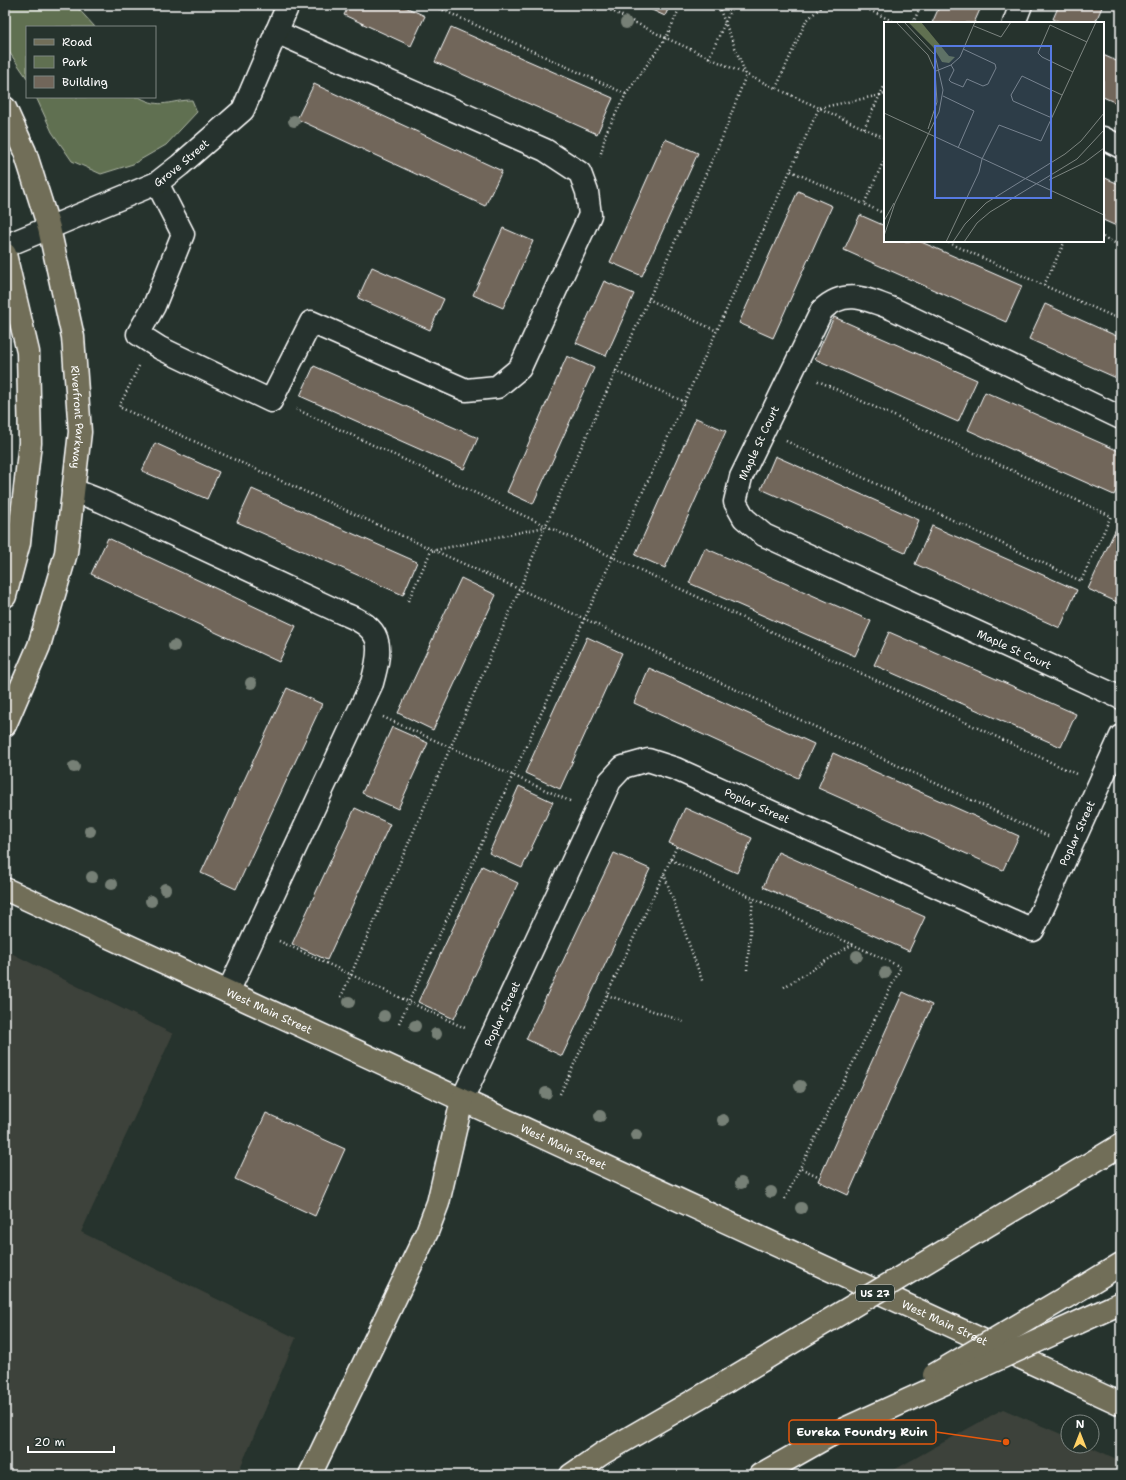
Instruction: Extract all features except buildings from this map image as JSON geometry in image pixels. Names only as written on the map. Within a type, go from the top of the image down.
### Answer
[{"type":"main road","name":"Riverfront Parkway","points":[[5,108],[25,152],[49,228],[73,337],[80,432],[66,553],[39,646],[5,725]]},
{"type":"main road","points":[[5,254],[28,352],[30,443],[19,543],[5,596]]},
{"type":"main road","name":"West Main Street","points":[[5,890],[1121,1404]]},
{"type":"main road","points":[[310,1475],[427,1232],[438,1203],[462,1100]]},
{"type":"main road","name":"US 27","points":[[571,1475],[603,1453],[726,1382],[1121,1145]]},
{"type":"main road","points":[[760,1475],[1121,1264]]},
{"type":"main road","points":[[829,1436],[1121,1303]]},
{"type":"street","name":"Grove Street","points":[[5,246],[157,183],[243,110],[288,5]]},
{"type":"street","points":[[1014,22],[1021,5]]},
{"type":"street","points":[[157,183],[183,234],[154,306],[138,334],[150,342],[271,400],[311,322],[466,390],[497,387],[520,368],[590,215],[587,192],[580,173],[545,150],[276,32]]},
{"type":"street","points":[[1104,138],[1121,147]]},
{"type":"street","name":"Maple St Court","points":[[1121,418],[893,309],[864,298],[843,297],[831,301],[822,310],[741,477],[736,502],[744,518],[764,535],[1121,698]]},
{"type":"street","points":[[73,490],[101,501],[342,613],[362,620],[376,636],[379,657],[372,683],[228,992]]},
{"type":"street","name":"Poplar Street","points":[[462,1100],[610,781],[623,767],[648,760],[676,769],[1033,930],[1121,736]]},
{"type":"path","points":[[432,5],[626,94]]},
{"type":"path","points":[[600,5],[666,38],[884,138]]},
{"type":"path","points":[[599,159],[606,134],[626,94],[666,38],[681,5]]},
{"type":"path","points":[[340,997],[519,591],[545,527],[615,370],[723,136],[746,75],[718,5]]},
{"type":"path","points":[[709,58],[733,5]]},
{"type":"path","points":[[776,88],[806,21],[823,5]]},
{"type":"path","points":[[859,5],[894,22]]},
{"type":"path","points":[[913,22],[921,5]]},
{"type":"path","points":[[864,128],[884,87]]},
{"type":"path","points":[[820,108],[884,94]]},
{"type":"path","points":[[399,1023],[820,108]]},
{"type":"path","points":[[864,204],[884,160]]},
{"type":"path","points":[[790,172],[884,214]]},
{"type":"path","points":[[1104,238],[1121,246]]},
{"type":"path","points":[[947,242],[1121,320]]},
{"type":"path","points":[[1044,286],[1065,242]]},
{"type":"path","points":[[648,299],[717,331]]},
{"type":"path","points":[[150,342],[119,407],[519,591],[585,619],[1071,847]]},
{"type":"path","points":[[615,370],[685,402]]},
{"type":"path","points":[[763,431],[1081,581],[1111,516],[812,379]]},
{"type":"path","points":[[271,400],[1099,785]]},
{"type":"path","points":[[431,550],[545,527]]},
{"type":"path","points":[[408,601],[431,550]]},
{"type":"path","points":[[361,707],[595,813]]},
{"type":"path","points":[[560,1094],[677,846]]},
{"type":"path","points":[[671,860],[901,967],[785,1199]]},
{"type":"path","points":[[664,874],[703,983]]},
{"type":"path","points":[[747,970],[753,898]]},
{"type":"path","points":[[257,930],[350,975],[490,1039]]},
{"type":"path","points":[[784,987],[853,944]]},
{"type":"path","points":[[607,995],[685,1022]]},
{"type":"path","points":[[800,1168],[820,1177]]},
{"type":"shaded area","points":[[5,950],[173,1034],[81,1232],[296,1338],[237,1475],[5,1475]]},
{"type":"shaded area","points":[[1003,1409],[1060,1434],[1060,1454],[1100,1454],[1100,1451],[1121,1461],[1121,1475],[885,1475]]},
{"type":"green space","points":[[5,5],[75,5],[94,26],[26,26],[26,77],[5,46]]},
{"type":"green space","points":[[36,98],[141,98],[160,104],[192,100],[197,112],[166,145],[133,164],[101,174],[72,161],[52,132]]},
{"type":"place","name":"Eureka Foundry Ruin","points":[[1006,1442]]}]
